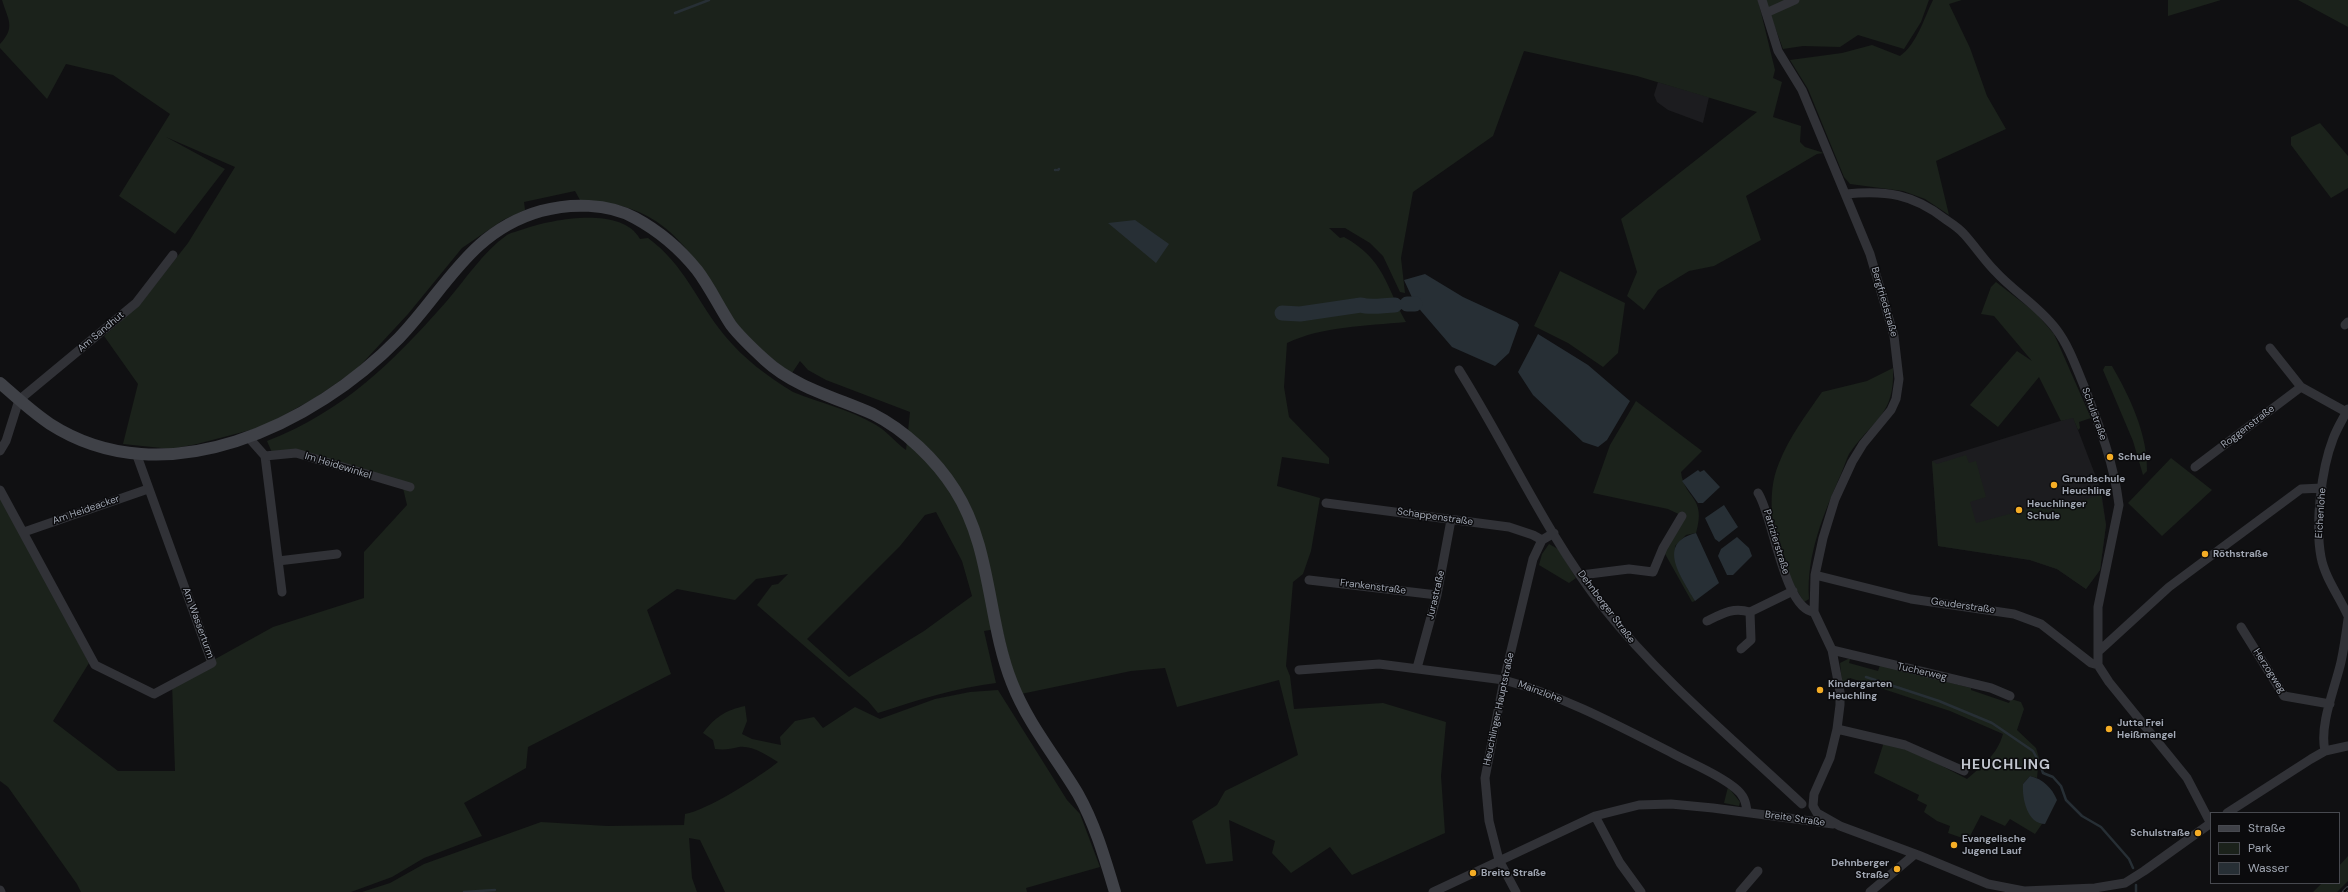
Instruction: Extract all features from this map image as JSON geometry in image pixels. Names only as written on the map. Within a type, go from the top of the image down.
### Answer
[{"type":"street","name":"Bergfriedstraße","points":[[1762,0],[1778,51],[1802,90],[1870,254],[1889,314],[1894,336],[1899,379],[1896,399],[1891,410],[1863,444],[1835,499],[1823,538],[1815,575],[1814,612],[1832,650],[1840,692],[1837,728],[1830,758],[1812,801]]},
{"type":"street","points":[[1766,13],[1795,0]]},
{"type":"street","name":"Schulstraße","points":[[1846,194],[1872,191],[1896,195],[1926,204],[1963,232],[1994,271],[2014,291],[2041,311],[2057,330],[2074,360],[2110,457],[2119,505],[2098,607],[2098,665]]},
{"type":"street","points":[[0,383],[51,425],[78,438],[108,448],[136,453],[173,454],[208,450],[249,438],[319,403],[362,371],[400,337],[486,236],[512,222],[540,212],[572,205],[602,208],[637,219],[662,234],[696,270],[733,328],[768,363],[802,384],[877,416],[905,435],[944,475],[970,517],[983,559],[1004,661],[1013,686],[1027,715],[1079,796],[1090,820],[1115,892]]},
{"type":"street","name":"Am Sandhut","points":[[19,400],[136,302],[173,255]]},
{"type":"street","points":[[2270,348],[2301,387],[2347,411]]},
{"type":"street","name":"Dehnberger Straße","points":[[1459,370],[1487,414],[1554,533],[1602,605],[1639,651],[1802,804]]},
{"type":"street","name":"Roggenstraße","points":[[2195,467],[2301,387]]},
{"type":"street","points":[[0,451],[6,440],[19,400]]},
{"type":"street","name":"Eichenlohe","points":[[2347,411],[2332,440],[2322,488],[2319,536],[2321,558],[2328,578],[2348,616]]},
{"type":"street","points":[[249,438],[265,456],[282,592]]},
{"type":"street","name":"Am Wasserturm","points":[[0,490],[95,665],[154,694],[212,663],[136,453]]},
{"type":"street","name":"Im Heidewinkel","points":[[265,456],[296,453],[410,487]]},
{"type":"street","points":[[2099,651],[2168,587],[2301,489],[2322,488]]},
{"type":"street","name":"Am Heideacker","points":[[24,532],[148,489]]},
{"type":"street","name":"Patrizierstraße","points":[[1758,493],[1764,503],[1779,558],[1793,590],[1802,605],[1809,611],[1814,612]]},
{"type":"street","name":"Schappenstraße","points":[[1326,503],[1439,516],[1451,520],[1509,527],[1533,535],[1542,540]]},
{"type":"street","points":[[1582,575],[1629,569],[1653,572],[1663,548],[1682,516]]},
{"type":"street","name":"Jurastraße","points":[[1417,668],[1437,595],[1451,520]]},
{"type":"street","points":[[1542,540],[1554,533]]},
{"type":"street","name":"Heuchlinger Hauptstraße","points":[[1516,892],[1500,860],[1489,821],[1485,778],[1504,680],[1533,559],[1542,540]]},
{"type":"street","points":[[278,561],[337,554]]},
{"type":"street","name":"Geuderstraße","points":[[1815,575],[1911,599],[2014,614],[2041,624],[2091,663],[2098,665]]},
{"type":"street","name":"Frankenstraße","points":[[1309,580],[1437,595]]},
{"type":"street","points":[[1707,621],[1729,610],[1738,609],[1750,612],[1793,590]]},
{"type":"street","points":[[1741,649],[1751,640],[1750,612]]},
{"type":"street","points":[[2325,751],[2323,743],[2330,704],[2347,634],[2348,619]]},
{"type":"street","name":"Herzogweg","points":[[2241,627],[2284,696],[2330,704]]},
{"type":"street","name":"Tucherweg","points":[[1832,650],[1991,688],[2010,696]]},
{"type":"street","name":"Mainzlohe","points":[[1298,670],[1379,664],[1504,680],[1545,693],[1596,715],[1708,772],[1736,789],[1746,801],[1747,812]]},
{"type":"street","points":[[2098,665],[2187,778],[2210,821]]},
{"type":"street","points":[[1837,728],[1905,746],[1964,771]]},
{"type":"street","points":[[2229,812],[2325,751],[2348,746]]},
{"type":"street","points":[[1797,819],[1802,804],[1812,801],[1812,806],[1816,813],[1840,826],[1915,854],[1986,888],[2024,892],[2095,888],[2125,883],[2144,872],[2210,824]]},
{"type":"street","name":"Breite Straße","points":[[1433,892],[1595,816],[1639,805],[1671,804],[1747,812],[1840,826]]},
{"type":"street","points":[[1595,816],[1620,863],[1641,892]]},
{"type":"street","points":[[1870,892],[1915,854]]},
{"type":"street","points":[[1740,892],[1758,872]]},
{"type":"shaded area","points":[[1658,82],[1709,97],[1703,123],[1668,110],[1657,102],[1654,95]]},
{"type":"shaded area","name":"Heuchlinger Schule","points":[[2073,417],[2101,490],[2106,525],[2100,570],[2086,589],[2057,569],[2030,560],[1938,546],[1932,461]]},
{"type":"green space","points":[[2,0],[1758,0],[1775,70],[1773,78],[1782,82],[1773,117],[1801,126],[1800,142],[1805,147],[1824,153],[1817,154],[1746,196],[1761,240],[1714,266],[1689,271],[1658,290],[1644,310],[1627,296],[1637,272],[1621,219],[1757,112],[1637,76],[1524,51],[1493,136],[1413,192],[1401,258],[1405,293],[1400,292],[1383,256],[1370,243],[1345,228],[1329,228],[1340,238],[1344,237],[1358,246],[1376,264],[1406,322],[1330,330],[1301,337],[1287,343],[1284,387],[1289,417],[1329,458],[1329,464],[1282,457],[1277,486],[1320,498],[1311,551],[1303,574],[1293,582],[1286,666],[1290,676],[1294,709],[1383,703],[1446,722],[1441,776],[1445,833],[1352,875],[1330,847],[1291,873],[1272,853],[1275,841],[1229,820],[1233,861],[1206,864],[1192,821],[1217,805],[1225,791],[1298,755],[1279,680],[1177,707],[1165,668],[1131,671],[1021,694],[1010,661],[1002,628],[984,631],[996,683],[951,691],[878,713],[868,701],[757,605],[772,585],[778,584],[788,574],[756,579],[735,600],[677,589],[647,610],[671,674],[528,747],[526,768],[464,803],[482,836],[424,858],[392,877],[351,892],[81,892],[77,884],[8,787],[0,781],[0,493],[89,663],[53,721],[118,771],[175,771],[172,683],[273,627],[364,598],[364,552],[407,505],[403,488],[297,451],[273,455],[267,441],[295,429],[320,415],[344,400],[366,383],[426,324],[482,258],[498,242],[509,234],[537,225],[569,219],[603,219],[618,222],[631,229],[640,239],[648,238],[661,249],[672,260],[690,284],[715,323],[732,344],[756,367],[783,386],[793,392],[846,411],[876,425],[906,450],[910,412],[826,380],[808,370],[800,361],[792,373],[775,361],[751,340],[731,315],[690,253],[664,227],[649,217],[619,205],[580,200],[575,191],[524,202],[525,210],[503,220],[462,248],[408,314],[357,369],[315,398],[262,427],[197,444],[171,449],[123,444],[138,384],[104,336],[140,304],[188,243],[235,167],[166,137],[225,169],[175,234],[119,196],[170,114],[113,75],[66,64],[47,99],[0,48],[0,44],[8,33],[9,28],[8,18]],"holes":[[[936,512],[962,561],[972,596],[924,631],[849,677],[807,639],[900,546],[925,515]]]},
{"type":"green space","points":[[1765,0],[1929,0],[1921,22],[1904,49],[1858,35],[1840,47],[1803,46],[1783,49]]},
{"type":"green space","points":[[1933,0],[1962,0],[1949,4],[1970,48],[1987,96],[2006,129],[1936,161],[1949,215],[1925,199],[1903,191],[1850,184],[1844,177],[1808,89],[1790,60],[1842,53],[1872,45],[1900,56],[1916,38]]},
{"type":"green space","points":[[2168,0],[2221,0],[2168,16]]},
{"type":"green space","points":[[2298,0],[2348,0],[2348,27]]},
{"type":"green space","points":[[2320,123],[2348,156],[2348,188],[2331,198],[2291,145],[2291,137]]},
{"type":"green space","points":[[1560,271],[1625,303],[1618,353],[1603,367],[1568,343],[1534,326]]},
{"type":"green space","points":[[1996,282],[2036,313],[2054,334],[2091,418],[2079,422],[2080,428],[2078,430],[2073,418],[2061,421],[2039,377],[1998,427],[1970,405],[2017,351],[2032,361],[1994,316],[1981,314],[1991,287]]},
{"type":"green space","points":[[2105,366],[2112,366],[2137,417],[2147,457],[2147,471],[2143,475],[2133,441],[2103,370]]},
{"type":"green space","points":[[1893,368],[1893,384],[1886,407],[1881,416],[1849,454],[1828,504],[1813,550],[1810,566],[1809,599],[1804,602],[1786,570],[1777,545],[1774,531],[1772,517],[1772,489],[1779,463],[1793,435],[1822,392],[1867,381]]},
{"type":"green space","points":[[1636,401],[1702,451],[1681,472],[1686,488],[1694,499],[1699,512],[1699,521],[1696,533],[1686,535],[1675,546],[1678,568],[1695,601],[1692,602],[1664,552],[1685,517],[1668,509],[1593,493],[1610,445]]},
{"type":"green space","points":[[1966,455],[1969,463],[1976,461],[1986,497],[1970,502],[1976,523],[2035,507],[2050,510],[2101,495],[2106,525],[2100,570],[2086,589],[2057,569],[2030,560],[1938,546],[1932,461],[1937,464]]},
{"type":"green space","points":[[2171,458],[2212,490],[2162,536],[2128,503]]},
{"type":"green space","points":[[1549,544],[1558,549],[1576,578],[1569,583],[1539,565],[1542,554]]},
{"type":"green space","points":[[1850,659],[1849,663],[1878,671],[1880,665],[1971,688],[1971,690],[2009,703],[2011,699],[2021,702],[2024,709],[2017,730],[2036,748],[2039,758],[2037,778],[2030,776],[2023,784],[2035,820],[2042,824],[2035,834],[2010,819],[2005,826],[1981,815],[1968,840],[1948,833],[1950,826],[1937,821],[1924,812],[1927,805],[1917,800],[1919,795],[1874,773],[1884,742],[1917,753],[1967,779],[1993,754],[2003,734],[1950,711],[1850,678],[1849,684],[1842,683],[1840,663]]},
{"type":"green space","points":[[998,690],[1067,800],[1080,814],[1100,867],[1026,888],[1027,892],[725,892],[700,840],[689,838],[692,878],[697,892],[362,892],[390,883],[424,864],[541,822],[607,826],[684,825],[685,814],[706,807],[719,800],[747,784],[778,762],[749,748],[739,747],[715,749],[713,740],[703,733],[721,715],[738,708],[745,706],[747,721],[742,734],[752,739],[781,745],[780,737],[795,721],[814,717],[823,728],[855,707],[880,719],[935,699],[970,692]]},
{"type":"green space","points":[[1728,787],[1740,802],[1739,806],[1724,803]]},
{"type":"green space","points":[[2348,856],[2348,881],[2337,892],[2313,892],[2321,884],[2340,884],[2340,865]]},
{"type":"water","points":[[1135,220],[1169,244],[1156,263],[1108,223]]},
{"type":"water","points":[[1425,274],[1463,297],[1517,322],[1519,325],[1509,353],[1495,366],[1452,347],[1415,304],[1404,280]]},
{"type":"water","points":[[1538,334],[1588,365],[1630,401],[1607,440],[1598,447],[1583,442],[1533,395],[1518,372]]},
{"type":"water","points":[[1698,470],[1700,472],[1704,470],[1720,487],[1703,503],[1698,503],[1682,481]]},
{"type":"water","points":[[1724,505],[1738,527],[1719,542],[1715,539],[1705,518]]},
{"type":"water","points":[[1696,533],[1719,583],[1695,601],[1679,572],[1675,562],[1674,553],[1677,545],[1684,538]]},
{"type":"water","points":[[1737,537],[1749,548],[1752,556],[1733,575],[1727,575],[1718,556],[1721,549]]},
{"type":"water","points":[[2030,776],[2039,779],[2046,785],[2057,800],[2045,824],[2034,820],[2025,803],[2023,796],[2023,784]]},
{"type":"waterway","points":[[675,13],[709,0]]},
{"type":"waterway","points":[[1407,304],[1415,304]]},
{"type":"waterway","points":[[1282,313],[1300,314],[1361,305],[1395,305]]},
{"type":"waterway","points":[[1866,677],[1939,701],[1992,723],[2033,751],[2043,773],[2053,777],[2061,786],[2066,800],[2082,816],[2101,827],[2129,859],[2133,868]]},
{"type":"waterway","points":[[2136,885],[2136,892]]},
{"type":"waterway","points":[[464,892],[495,890]]},
{"type":"railway","points":[[2344,892],[2348,888]]},
{"type":"place","name":"Schule","points":[[2110,457]]},
{"type":"place","name":"Grundschule Heuchling","points":[[2054,485]]},
{"type":"place","name":"Heuchlinger Schule","points":[[2019,510]]},
{"type":"place","name":"Röthstraße","points":[[2205,554]]},
{"type":"place","name":"Kindergarten Heuchling","points":[[1820,690]]},
{"type":"place","name":"Jutta Frei Heißmangel","points":[[2109,729]]},
{"type":"place","name":"Schulstraße","points":[[2198,833]]},
{"type":"place","name":"Evangelische Jugend Lauf","points":[[1954,845]]},
{"type":"place","name":"Dehnberger Straße","points":[[1897,869]]},
{"type":"place","name":"Breite Straße","points":[[1473,873]]},
{"type":"district","name":"HEUCHLING","points":[[2006,765]]}]
